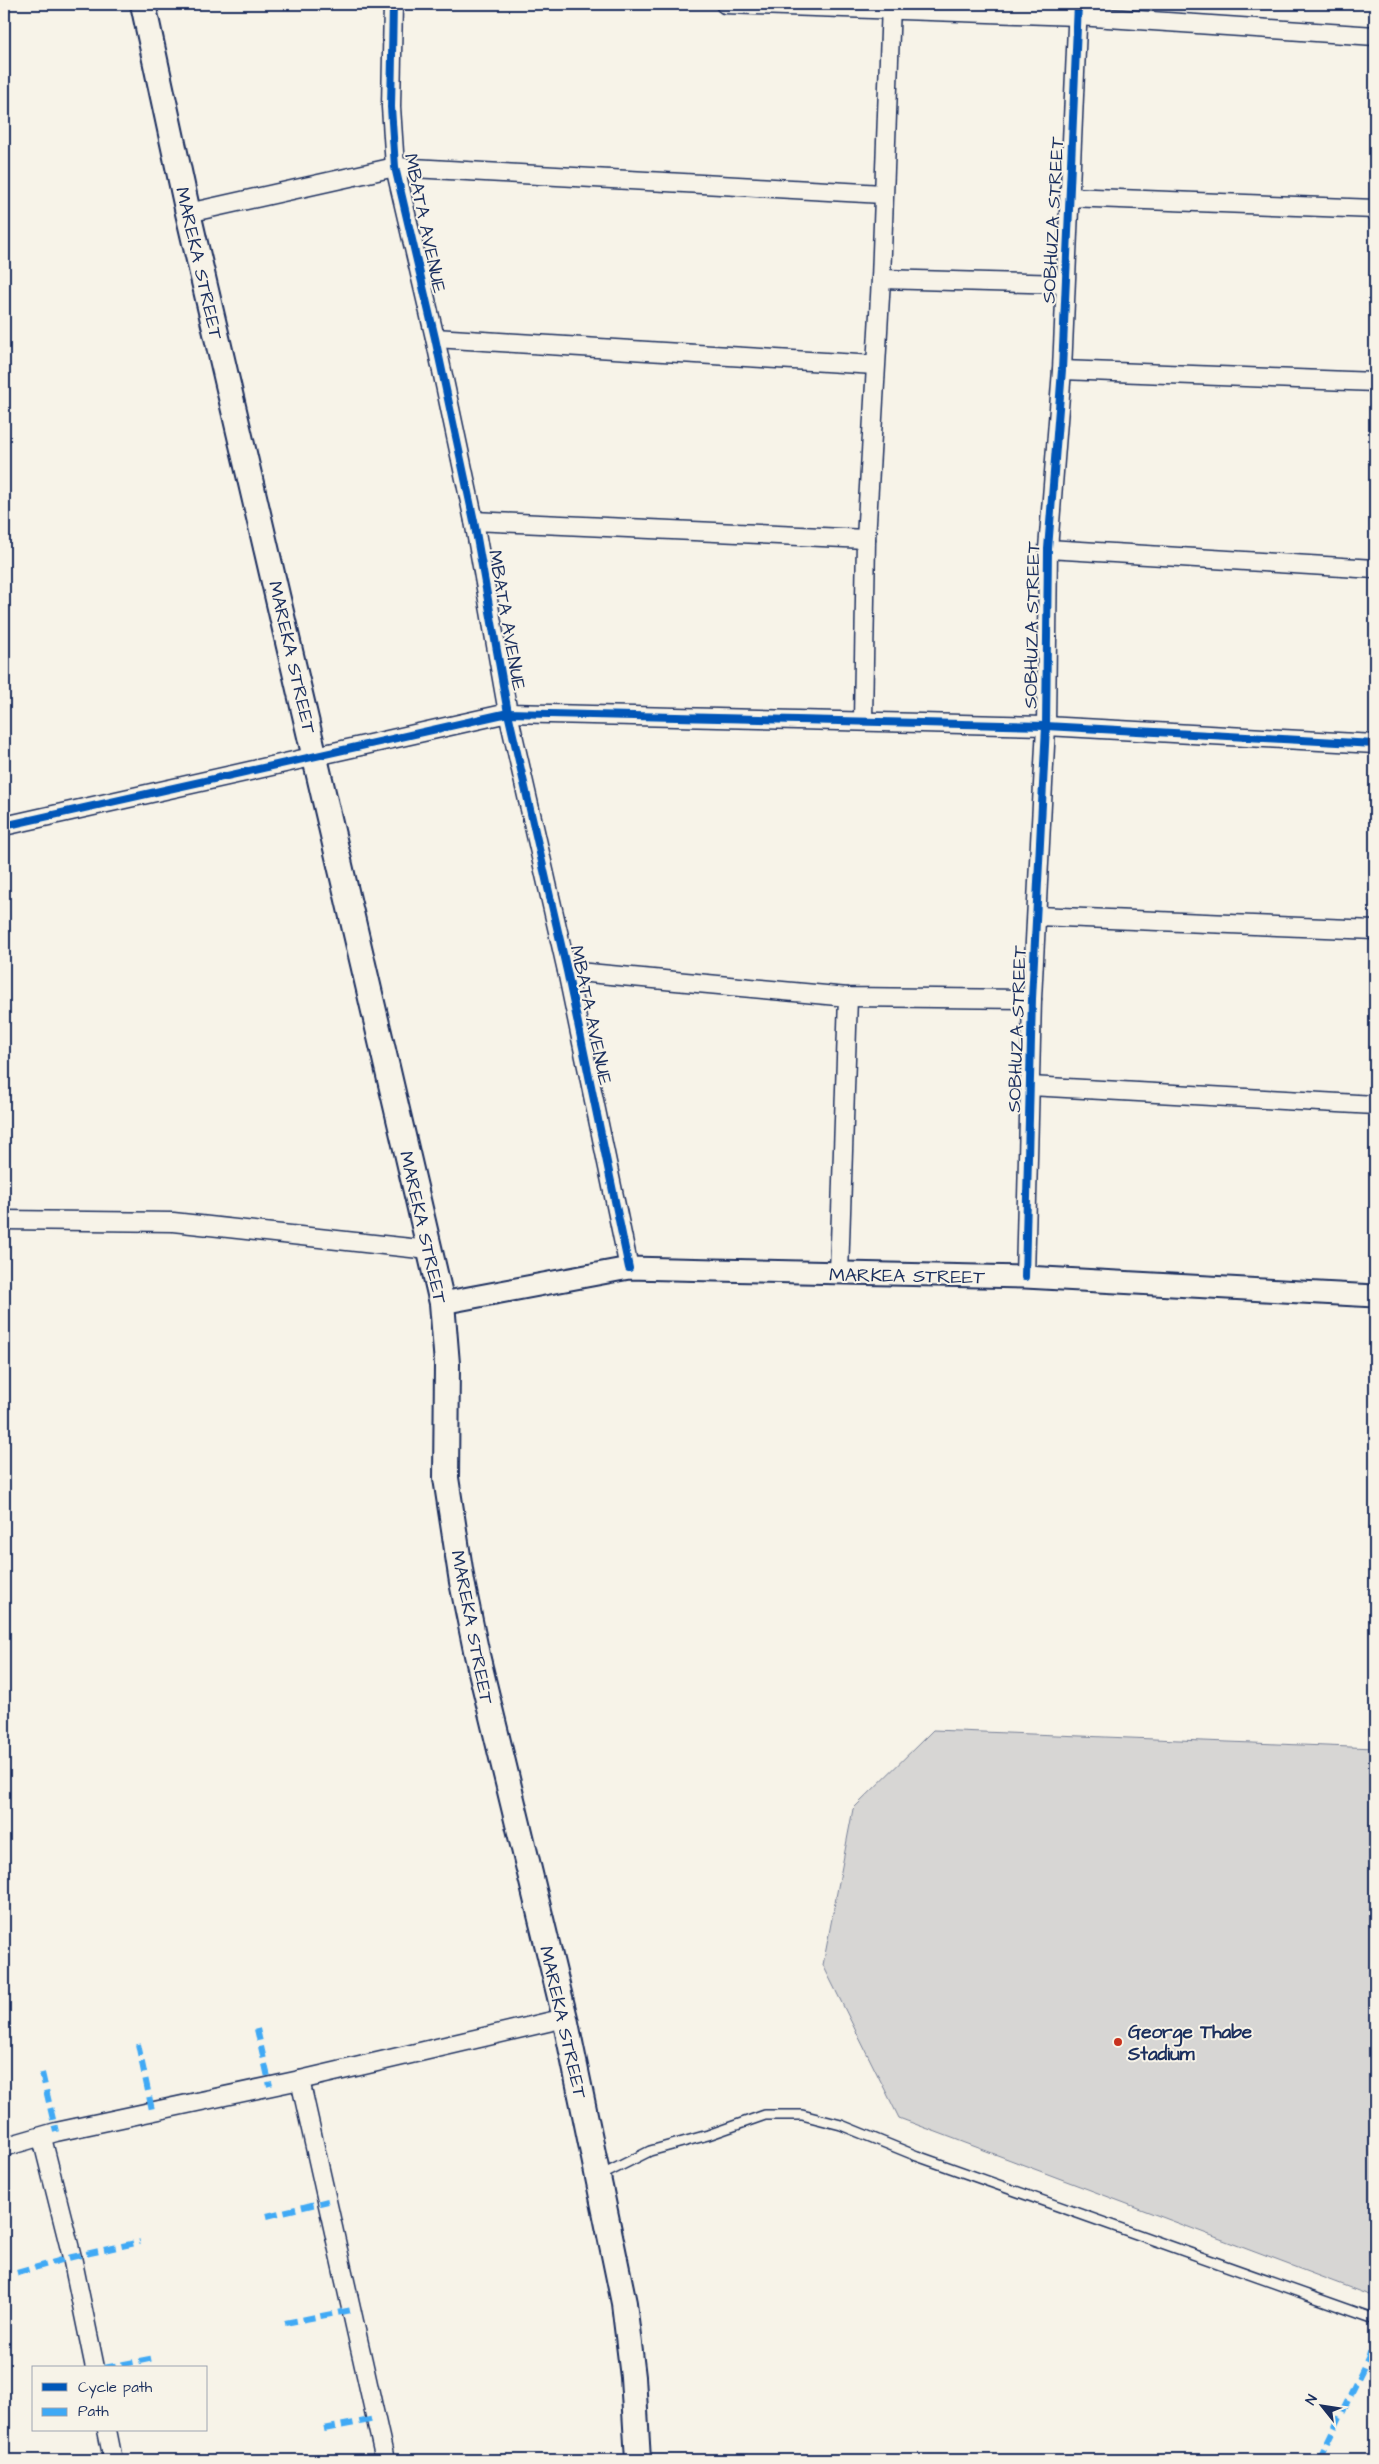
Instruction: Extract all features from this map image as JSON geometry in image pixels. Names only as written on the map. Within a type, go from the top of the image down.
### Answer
[{"type":"main road","name":"MAREKA STREET","points":[[143,4],[188,213],[316,755],[442,1303],[447,1364],[446,1478],[462,1582],[477,1655],[564,2018],[624,2303],[633,2377],[638,2460]]},
{"type":"street","name":"MBATA AVENUE","points":[[393,4],[391,107],[395,167],[435,338],[474,521],[508,712],[566,971],[629,1268]]},
{"type":"street","points":[[725,4],[1078,10],[1375,36]]},
{"type":"street","points":[[863,720],[866,539],[881,279],[891,7]]},
{"type":"street","name":"SOBHUZA STREET","points":[[1025,1277],[1032,999],[1046,726],[1048,549],[1062,370],[1078,10]]},
{"type":"street","points":[[188,213],[395,167],[883,194]]},
{"type":"street","points":[[1069,197],[1375,209]]},
{"type":"street","points":[[881,279],[1065,284]]},
{"type":"street","points":[[435,338],[875,365]]},
{"type":"street","points":[[1062,370],[1375,382]]},
{"type":"street","points":[[474,521],[866,539]]},
{"type":"street","points":[[1048,549],[1375,569]]},
{"type":"street","points":[[4,826],[508,712],[1046,726],[1375,744]]},
{"type":"street","points":[[1037,916],[1375,930]]},
{"type":"street","points":[[566,971],[848,997],[1032,999]]},
{"type":"street","points":[[839,1274],[848,997]]},
{"type":"street","points":[[1030,1086],[1375,1105]]},
{"type":"street","points":[[4,1220],[174,1222],[429,1250]]},
{"type":"street","name":"MARKEA STREET","points":[[442,1303],[629,1268],[1025,1277],[1375,1296]]},
{"type":"street","points":[[4,2147],[42,2138],[56,2132],[152,2110],[300,2080],[564,2018]]},
{"type":"street","points":[[300,2080],[384,2460]]},
{"type":"street","points":[[42,2138],[72,2257],[95,2366]]},
{"type":"street","points":[[108,2432],[114,2460]]},
{"type":"lane","points":[[597,2177],[650,2151],[708,2135],[764,2115],[802,2115],[841,2125],[917,2156],[1375,2319]]},
{"type":"shaded area","name":"George Thabe Stadium","points":[[933,1730],[1375,1748],[1375,2285],[1369,2295],[899,2118],[823,1965],[853,1809]]},
{"type":"marked path","points":[[257,2029],[270,2086]]},
{"type":"marked path","points":[[138,2044],[152,2110]]},
{"type":"marked path","points":[[42,2073],[56,2132]]},
{"type":"marked path","points":[[267,2216],[328,2201]]},
{"type":"marked path","points":[[17,2273],[72,2257],[140,2242]]},
{"type":"marked path","points":[[285,2323],[352,2310]]},
{"type":"marked path","points":[[1319,2460],[1368,2359],[1375,2336]]},
{"type":"marked path","points":[[114,2366],[154,2358]]},
{"type":"marked path","points":[[324,2429],[375,2419]]},
{"type":"cycle path","points":[[393,4],[391,107],[395,167],[435,338],[474,521],[508,713],[567,971],[629,1268]]},
{"type":"cycle path","points":[[1025,1277],[1032,999],[1046,726],[1048,549],[1062,370],[1078,4]]},
{"type":"cycle path","points":[[4,826],[508,713],[1046,726],[1375,744]]},
{"type":"place","name":"George Thabe Stadium","points":[[1118,2042]]}]
